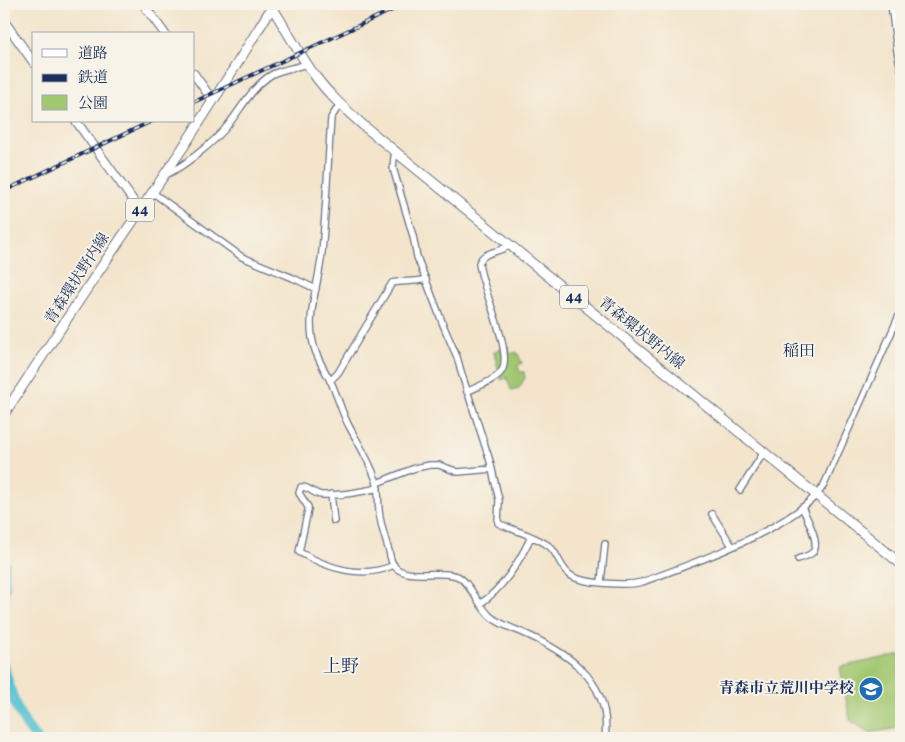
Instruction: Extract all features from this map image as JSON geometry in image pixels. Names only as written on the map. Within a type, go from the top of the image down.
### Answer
[{"type":"main road","name":"青森環状野内線","points":[[4,414],[213,101],[272,5],[307,64],[340,104],[901,564]]},
{"type":"street","points":[[143,4],[164,32]]},
{"type":"street","points":[[891,4],[901,69]]},
{"type":"street","points":[[4,21],[32,60]]},
{"type":"street","points":[[163,176],[176,169],[219,135],[255,90],[270,76],[307,64]]},
{"type":"street","points":[[195,75],[213,101]]},
{"type":"street","points":[[340,104],[332,118],[322,254],[311,312],[313,342],[347,423],[363,449],[377,485],[381,522],[394,565]]},
{"type":"street","points":[[77,122],[140,210]]},
{"type":"street","points":[[397,152],[394,157],[393,168],[413,236],[417,257],[457,356],[492,469],[499,500],[498,524],[551,548],[563,568],[578,580],[637,583],[732,546],[772,527],[817,495],[824,485],[901,311]]},
{"type":"street","points":[[152,192],[242,258],[316,289]]},
{"type":"street","points":[[467,392],[498,375],[503,369],[504,346],[479,263],[480,259],[487,254],[505,249],[510,245]]},
{"type":"street","points":[[330,381],[338,373],[392,283],[415,282],[426,279]]},
{"type":"street","points":[[740,490],[764,452]]},
{"type":"street","points":[[492,469],[458,472],[439,465],[415,468],[377,485],[332,494],[318,494],[304,486],[299,489],[300,496],[308,510],[299,552],[344,571],[372,571],[394,565],[413,574],[445,574],[459,577],[497,622],[564,654],[584,672],[596,686],[603,705],[606,738]]},
{"type":"street","points":[[332,494],[334,521]]},
{"type":"street","points":[[798,559],[812,553],[815,546],[813,534],[802,507]]},
{"type":"street","points":[[712,514],[732,546]]},
{"type":"street","points":[[480,604],[498,590],[508,578],[531,538]]},
{"type":"street","points":[[601,582],[605,544]]},
{"type":"green space","points":[[508,346],[510,354],[517,352],[522,363],[518,366],[520,372],[524,372],[525,378],[519,388],[511,390],[507,378],[501,380],[494,352]]},
{"type":"green space","name":"青森市立荒川中学校","points":[[901,654],[901,726],[899,728],[869,733],[850,720],[840,667]]},
{"type":"waterway","points":[[4,598],[9,585],[9,562]]},
{"type":"waterway","points":[[4,666],[12,695],[20,714],[30,731],[37,738]]},
{"type":"railway","points":[[195,102],[405,4]]},
{"type":"railway","points":[[4,191],[150,122]]},
{"type":"place","name":"青森市立荒川中学校","points":[[871,689]]},
{"type":"district","name":"稲田","points":[[799,352]]},
{"type":"district","name":"上野","points":[[341,667]]}]
